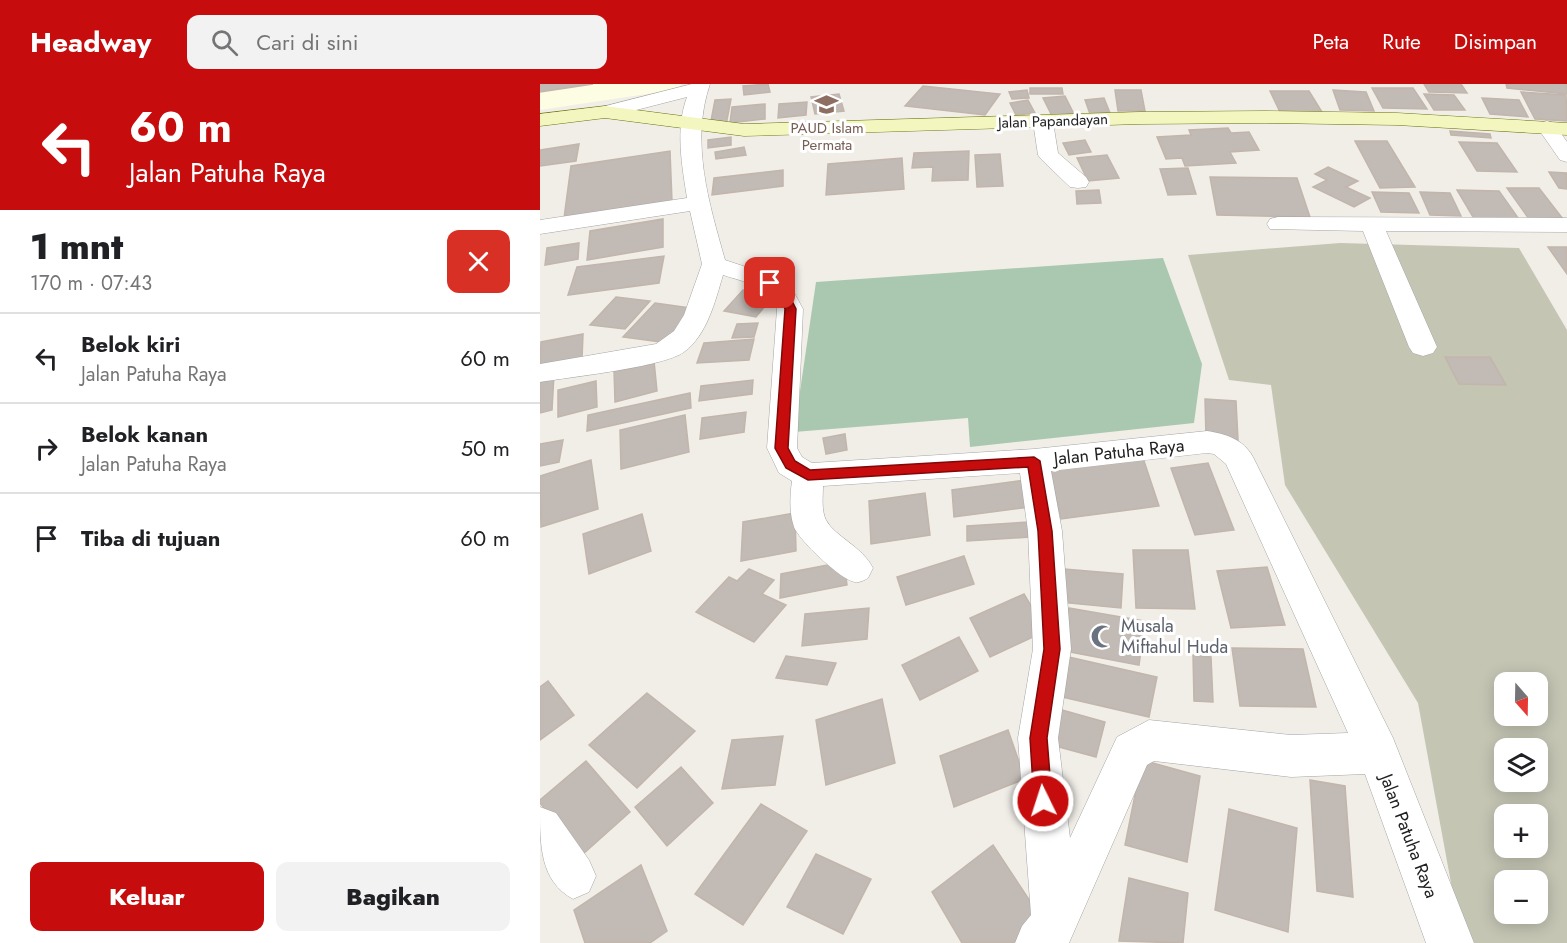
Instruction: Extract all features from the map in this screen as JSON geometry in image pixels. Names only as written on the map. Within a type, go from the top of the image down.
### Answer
[{"type":"main road","name":"Jalan Papandayan","points":[[540,120],[605,112],[706,127],[744,130],[1265,117],[1397,119],[1567,129]]},
{"type":"street","points":[[605,112],[700,86]]},
{"type":"street","points":[[540,373],[663,352],[676,347],[683,340],[698,312],[714,264],[698,203],[690,123],[700,86]]},
{"type":"street","points":[[1043,122],[1048,155],[1078,182]]},
{"type":"street","points":[[1547,127],[1567,156]]},
{"type":"street","points":[[540,227],[698,203]]},
{"type":"street","points":[[1278,224],[1567,225]]},
{"type":"street","points":[[1372,224],[1423,347]]},
{"type":"street","points":[[714,264],[770,283],[782,292],[790,309],[782,448],[790,465],[808,475],[806,503],[811,527],[856,568]]},
{"type":"street","name":"Jalan Patuha Raya","points":[[808,475],[1034,461],[1207,442],[1223,445],[1238,457],[1378,753],[1450,943]]},
{"type":"street","points":[[1034,461],[1045,531],[1052,649],[1038,738],[1047,932]]},
{"type":"street","points":[[1047,932],[1132,751],[1149,740],[1291,756],[1378,753]]},
{"type":"street","points":[[540,829],[573,876]]},
{"type":"shaded area","points":[[540,84],[681,84],[680,89],[540,110]]},
{"type":"shaded area","points":[[1340,243],[1519,248],[1567,330],[1567,943],[1462,943],[1418,703],[1285,485],[1271,385],[1229,380],[1188,255]]},
{"type":"shaded area","points":[[1163,258],[1202,364],[1194,423],[970,447],[968,418],[794,432],[816,282]]},
{"type":"building","points":[[540,84],[593,84],[540,92]]},
{"type":"building","points":[[768,84],[770,92],[744,95],[743,86]]},
{"type":"building","points":[[1424,84],[1461,84],[1467,93],[1429,92]]},
{"type":"building","points":[[1506,84],[1567,84],[1567,94],[1507,88]]},
{"type":"building","points":[[923,86],[1000,94],[985,115],[905,106]]},
{"type":"building","points":[[1030,88],[1062,88],[1063,94],[1030,94]]},
{"type":"building","points":[[1372,88],[1413,88],[1427,109],[1383,108]]},
{"type":"building","points":[[1027,90],[1029,98],[1012,99],[1009,92]]},
{"type":"building","points":[[1115,90],[1141,90],[1145,111],[1118,111]]},
{"type":"building","points":[[1333,90],[1366,92],[1374,111],[1340,110]]},
{"type":"building","points":[[1270,91],[1309,91],[1322,112],[1280,112]]},
{"type":"building","points":[[1521,92],[1566,95],[1567,121],[1535,119]]},
{"type":"building","name":"PAUD Islam Permata","points":[[839,94],[844,111],[815,114],[811,97]]},
{"type":"building","points":[[1424,94],[1454,95],[1465,110],[1434,110]]},
{"type":"building","points":[[1065,96],[1074,114],[1052,116],[1043,98]]},
{"type":"building","points":[[1104,98],[1110,113],[1090,114],[1085,100]]},
{"type":"building","points":[[1482,98],[1519,100],[1528,117],[1490,114]]},
{"type":"building","points":[[731,99],[726,125],[710,126],[715,100]]},
{"type":"building","points":[[1028,100],[1035,113],[1016,115],[1010,103]]},
{"type":"building","points":[[807,102],[806,115],[778,118],[779,104]]},
{"type":"building","points":[[765,104],[765,119],[730,123],[732,107]]},
{"type":"building","points":[[1228,128],[1231,133],[1249,132],[1259,150],[1230,152],[1236,163],[1185,166],[1182,158],[1166,159],[1157,137],[1191,135],[1189,130]]},
{"type":"building","points":[[1450,131],[1490,134],[1491,138],[1451,135]]},
{"type":"building","points":[[731,137],[731,145],[708,148],[708,140]]},
{"type":"building","points":[[1085,140],[1091,152],[1069,155],[1063,143]]},
{"type":"building","points":[[1355,141],[1387,141],[1415,187],[1380,188]]},
{"type":"building","points":[[1459,142],[1497,143],[1517,172],[1477,171]]},
{"type":"building","points":[[579,144],[576,161],[540,166],[540,150]]},
{"type":"building","points":[[744,147],[746,155],[716,159],[715,152]]},
{"type":"building","points":[[670,151],[672,201],[564,218],[571,166]]},
{"type":"building","points":[[969,151],[968,180],[932,181],[933,167],[912,168],[914,153]]},
{"type":"building","points":[[1000,154],[1003,186],[977,187],[975,155]]},
{"type":"building","points":[[1107,155],[1119,178],[1088,181],[1077,158]]},
{"type":"building","points":[[902,158],[904,189],[826,195],[828,164]]},
{"type":"building","points":[[1328,167],[1358,181],[1346,187],[1370,198],[1354,207],[1313,187],[1327,180],[1315,174]]},
{"type":"building","points":[[1188,168],[1196,194],[1168,195],[1160,169]]},
{"type":"building","points":[[783,170],[783,186],[712,195],[714,178]]},
{"type":"building","points":[[1549,172],[1567,173],[1567,189],[1559,188]]},
{"type":"building","points":[[1210,177],[1297,178],[1310,217],[1217,215]]},
{"type":"building","points":[[1507,188],[1539,188],[1563,219],[1529,219]]},
{"type":"building","points":[[1099,190],[1101,203],[1077,204],[1076,191]]},
{"type":"building","points":[[1457,190],[1499,191],[1521,222],[1476,222]]},
{"type":"building","points":[[1372,192],[1409,193],[1419,213],[1381,212]]},
{"type":"building","points":[[1420,192],[1450,193],[1461,216],[1430,215]]},
{"type":"building","points":[[663,219],[663,247],[587,260],[590,231]]},
{"type":"building","points":[[579,243],[578,259],[545,265],[547,248]]},
{"type":"building","points":[[1548,247],[1567,247],[1567,274]]},
{"type":"building","points":[[664,256],[659,283],[568,295],[577,267]]},
{"type":"building","points":[[743,290],[774,295],[756,317],[724,311]]},
{"type":"building","points":[[616,297],[650,301],[625,329],[590,325]]},
{"type":"building","points":[[655,303],[698,309],[668,343],[623,337]]},
{"type":"building","points":[[758,323],[754,337],[732,338],[737,324]]},
{"type":"building","points":[[583,334],[582,359],[540,368],[541,342]]},
{"type":"building","points":[[754,339],[749,360],[697,363],[704,343]]},
{"type":"building","points":[[1445,357],[1490,357],[1506,385],[1459,384]]},
{"type":"building","points":[[654,361],[657,391],[615,402],[614,370]]},
{"type":"building","points":[[554,374],[552,410],[540,413],[540,377]]},
{"type":"building","points":[[753,380],[752,394],[699,401],[701,386]]},
{"type":"building","points":[[596,381],[597,407],[558,417],[558,390]]},
{"type":"building","points":[[690,393],[691,408],[587,431],[588,415]]},
{"type":"building","points":[[1205,399],[1236,401],[1238,440],[1206,437]]},
{"type":"building","points":[[746,412],[744,432],[700,439],[702,418]]},
{"type":"building","points":[[685,415],[689,452],[621,469],[620,430]]},
{"type":"building","points":[[845,434],[847,450],[826,454],[823,438]]},
{"type":"building","points":[[563,440],[559,462],[540,466],[540,444]]},
{"type":"building","points":[[1143,458],[1159,506],[1061,519],[1050,470]]},
{"type":"building","points":[[591,460],[598,509],[541,527],[540,476]]},
{"type":"building","points":[[1208,463],[1234,530],[1195,535],[1171,468]]},
{"type":"building","points":[[1025,480],[1030,507],[954,517],[952,490]]},
{"type":"building","points":[[925,493],[930,535],[871,544],[869,501]]},
{"type":"building","points":[[795,513],[796,551],[741,561],[743,522]]},
{"type":"building","points":[[642,514],[651,551],[589,574],[583,534]]},
{"type":"building","points":[[1029,522],[1030,537],[967,541],[967,526]]},
{"type":"building","points":[[1133,550],[1188,550],[1195,609],[1136,608]]},
{"type":"building","points":[[964,556],[974,584],[906,605],[897,577]]},
{"type":"building","points":[[844,562],[847,585],[780,598],[781,574]]},
{"type":"building","points":[[1267,567],[1285,625],[1231,628],[1217,571]]},
{"type":"building","points":[[749,569],[774,580],[762,594],[786,605],[754,642],[696,612],[729,577],[737,581]]},
{"type":"building","points":[[1064,569],[1123,574],[1121,608],[1060,602]]},
{"type":"building","points":[[1024,594],[1046,631],[990,657],[970,618]]},
{"type":"building","points":[[869,608],[867,639],[802,646],[805,614]]},
{"type":"building","name":"Musala Miftahul Huda","points":[[1069,608],[1145,621],[1139,665],[1059,650]]},
{"type":"building","points":[[959,637],[978,671],[920,700],[902,665]]},
{"type":"building","points":[[1232,648],[1303,649],[1316,707],[1240,706]]},
{"type":"building","points":[[1060,655],[1157,677],[1149,717],[1049,694]]},
{"type":"building","points":[[1193,655],[1211,657],[1213,702],[1194,701]]},
{"type":"building","points":[[786,656],[836,663],[827,685],[776,678]]},
{"type":"building","points":[[548,681],[574,715],[540,740],[540,687]]},
{"type":"building","points":[[647,693],[695,731],[637,788],[589,745]]},
{"type":"building","points":[[882,699],[895,763],[826,785],[816,720]]},
{"type":"building","points":[[1055,708],[1105,722],[1096,757],[1044,743]]},
{"type":"building","points":[[1008,730],[1025,779],[954,807],[940,756]]},
{"type":"building","points":[[783,736],[775,785],[722,789],[732,740]]},
{"type":"building","points":[[1142,760],[1200,776],[1187,862],[1125,845]]},
{"type":"building","points":[[586,761],[630,812],[582,855],[540,803],[540,800]]},
{"type":"building","points":[[681,767],[713,803],[667,846],[635,807]]},
{"type":"building","points":[[1310,780],[1345,786],[1353,897],[1317,891]]},
{"type":"building","points":[[761,804],[807,831],[743,925],[695,894]]},
{"type":"building","points":[[1229,809],[1297,828],[1288,932],[1215,910]]},
{"type":"building","points":[[993,845],[1042,919],[1013,943],[962,943],[932,892]]},
{"type":"building","points":[[816,854],[871,879],[843,934],[787,907]]},
{"type":"building","points":[[641,865],[667,931],[650,943],[585,943],[574,910]]},
{"type":"building","points":[[1129,878],[1188,893],[1183,943],[1119,941]]},
{"type":"place","name":"PAUD Islam Permata","points":[[827,104]]},
{"type":"place","name":"Musala Miftahul Huda","points":[[1103,636]]},
{"type":"route","points":[[770,283],[782,292],[790,309],[782,448],[790,465],[808,475],[1034,461],[1045,531],[1052,649],[1038,738],[1043,801]]}]
